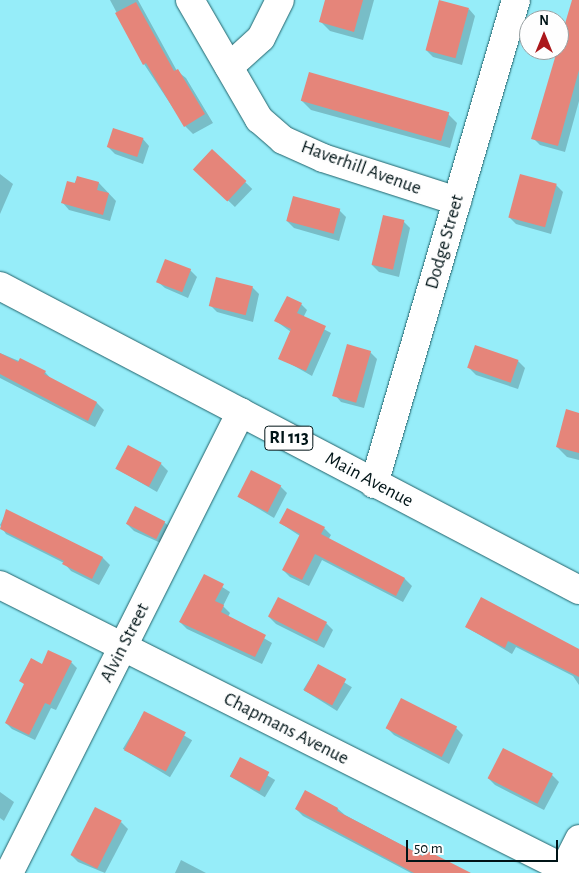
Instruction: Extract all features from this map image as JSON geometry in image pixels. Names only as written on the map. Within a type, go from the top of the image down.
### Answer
[{"type":"street","name":"Haverhill Avenue","points":[[190,0],[260,119],[283,140],[323,158],[457,201]]},
{"type":"street","points":[[228,66],[262,38],[280,0]]},
{"type":"street","name":"Dodge Street","points":[[374,484],[516,0]]},
{"type":"street","name":"Main Avenue","points":[[0,286],[579,590]]},
{"type":"street","name":"Alvin Street","points":[[9,873],[241,412]]},
{"type":"street","name":"Chapmans Avenue","points":[[0,585],[566,872]]},
{"type":"street","points":[[566,872],[579,839]]},
{"type":"building","points":[[325,0],[363,0],[354,32],[319,22]]},
{"type":"building","points":[[439,0],[469,8],[455,58],[426,50]]},
{"type":"building","points":[[572,0],[579,0],[579,70],[558,146],[531,139],[554,60],[569,60],[569,10]]},
{"type":"building","points":[[136,2],[174,71],[178,69],[205,114],[184,127],[146,63],[143,65],[115,13]]},
{"type":"building","points":[[309,72],[449,112],[441,141],[301,101]]},
{"type":"building","points":[[113,128],[143,138],[137,157],[107,147]]},
{"type":"building","points":[[212,149],[246,181],[227,202],[193,169]]},
{"type":"building","points":[[520,174],[557,184],[545,227],[508,217]]},
{"type":"building","points":[[77,176],[99,182],[97,190],[109,193],[103,215],[61,203],[67,181],[75,183]]},
{"type":"building","points":[[293,196],[340,209],[334,234],[286,221]]},
{"type":"building","points":[[383,215],[404,220],[393,270],[372,265]]},
{"type":"building","points":[[165,259],[191,269],[182,292],[156,282]]},
{"type":"building","points":[[216,277],[253,286],[246,315],[209,306]]},
{"type":"building","points":[[287,296],[302,303],[297,313],[326,326],[306,371],[278,359],[291,329],[274,321]]},
{"type":"building","points":[[347,344],[371,351],[356,403],[332,396]]},
{"type":"building","points":[[475,345],[518,360],[511,383],[467,368]]},
{"type":"building","points":[[0,353],[18,362],[20,358],[46,371],[44,374],[97,402],[88,421],[0,374]]},
{"type":"building","points":[[566,409],[579,413],[579,453],[556,447]]},
{"type":"building","points":[[128,445],[162,463],[149,487],[115,469]]},
{"type":"building","points":[[251,470],[281,485],[268,512],[237,497]]},
{"type":"building","points":[[135,506],[165,521],[156,539],[126,524]]},
{"type":"building","points":[[287,508],[325,527],[321,534],[405,578],[396,596],[315,554],[302,580],[282,570],[300,534],[279,523]]},
{"type":"building","points":[[6,509],[103,557],[92,579],[62,564],[64,561],[0,529]]},
{"type":"building","points":[[204,574],[224,584],[215,601],[224,605],[221,612],[266,635],[255,657],[179,622]]},
{"type":"building","points":[[278,597],[327,622],[317,642],[268,617]]},
{"type":"building","points":[[481,597],[579,649],[579,677],[508,641],[505,648],[465,627]]},
{"type":"building","points":[[48,650],[72,661],[50,705],[45,703],[29,735],[5,723],[24,684],[19,681],[31,658],[42,664]]},
{"type":"building","points":[[318,664],[346,679],[332,706],[304,690]]},
{"type":"building","points":[[401,698],[457,727],[442,757],[386,728]]},
{"type":"building","points":[[144,711],[186,732],[166,772],[124,750]]},
{"type":"building","points":[[503,748],[553,773],[537,804],[488,778]]},
{"type":"building","points":[[240,757],[269,772],[259,792],[230,777]]},
{"type":"building","points":[[305,790],[338,808],[337,811],[423,856],[426,850],[471,873],[414,873],[295,809]]},
{"type":"building","points":[[95,807],[122,821],[97,869],[70,855]]}]
